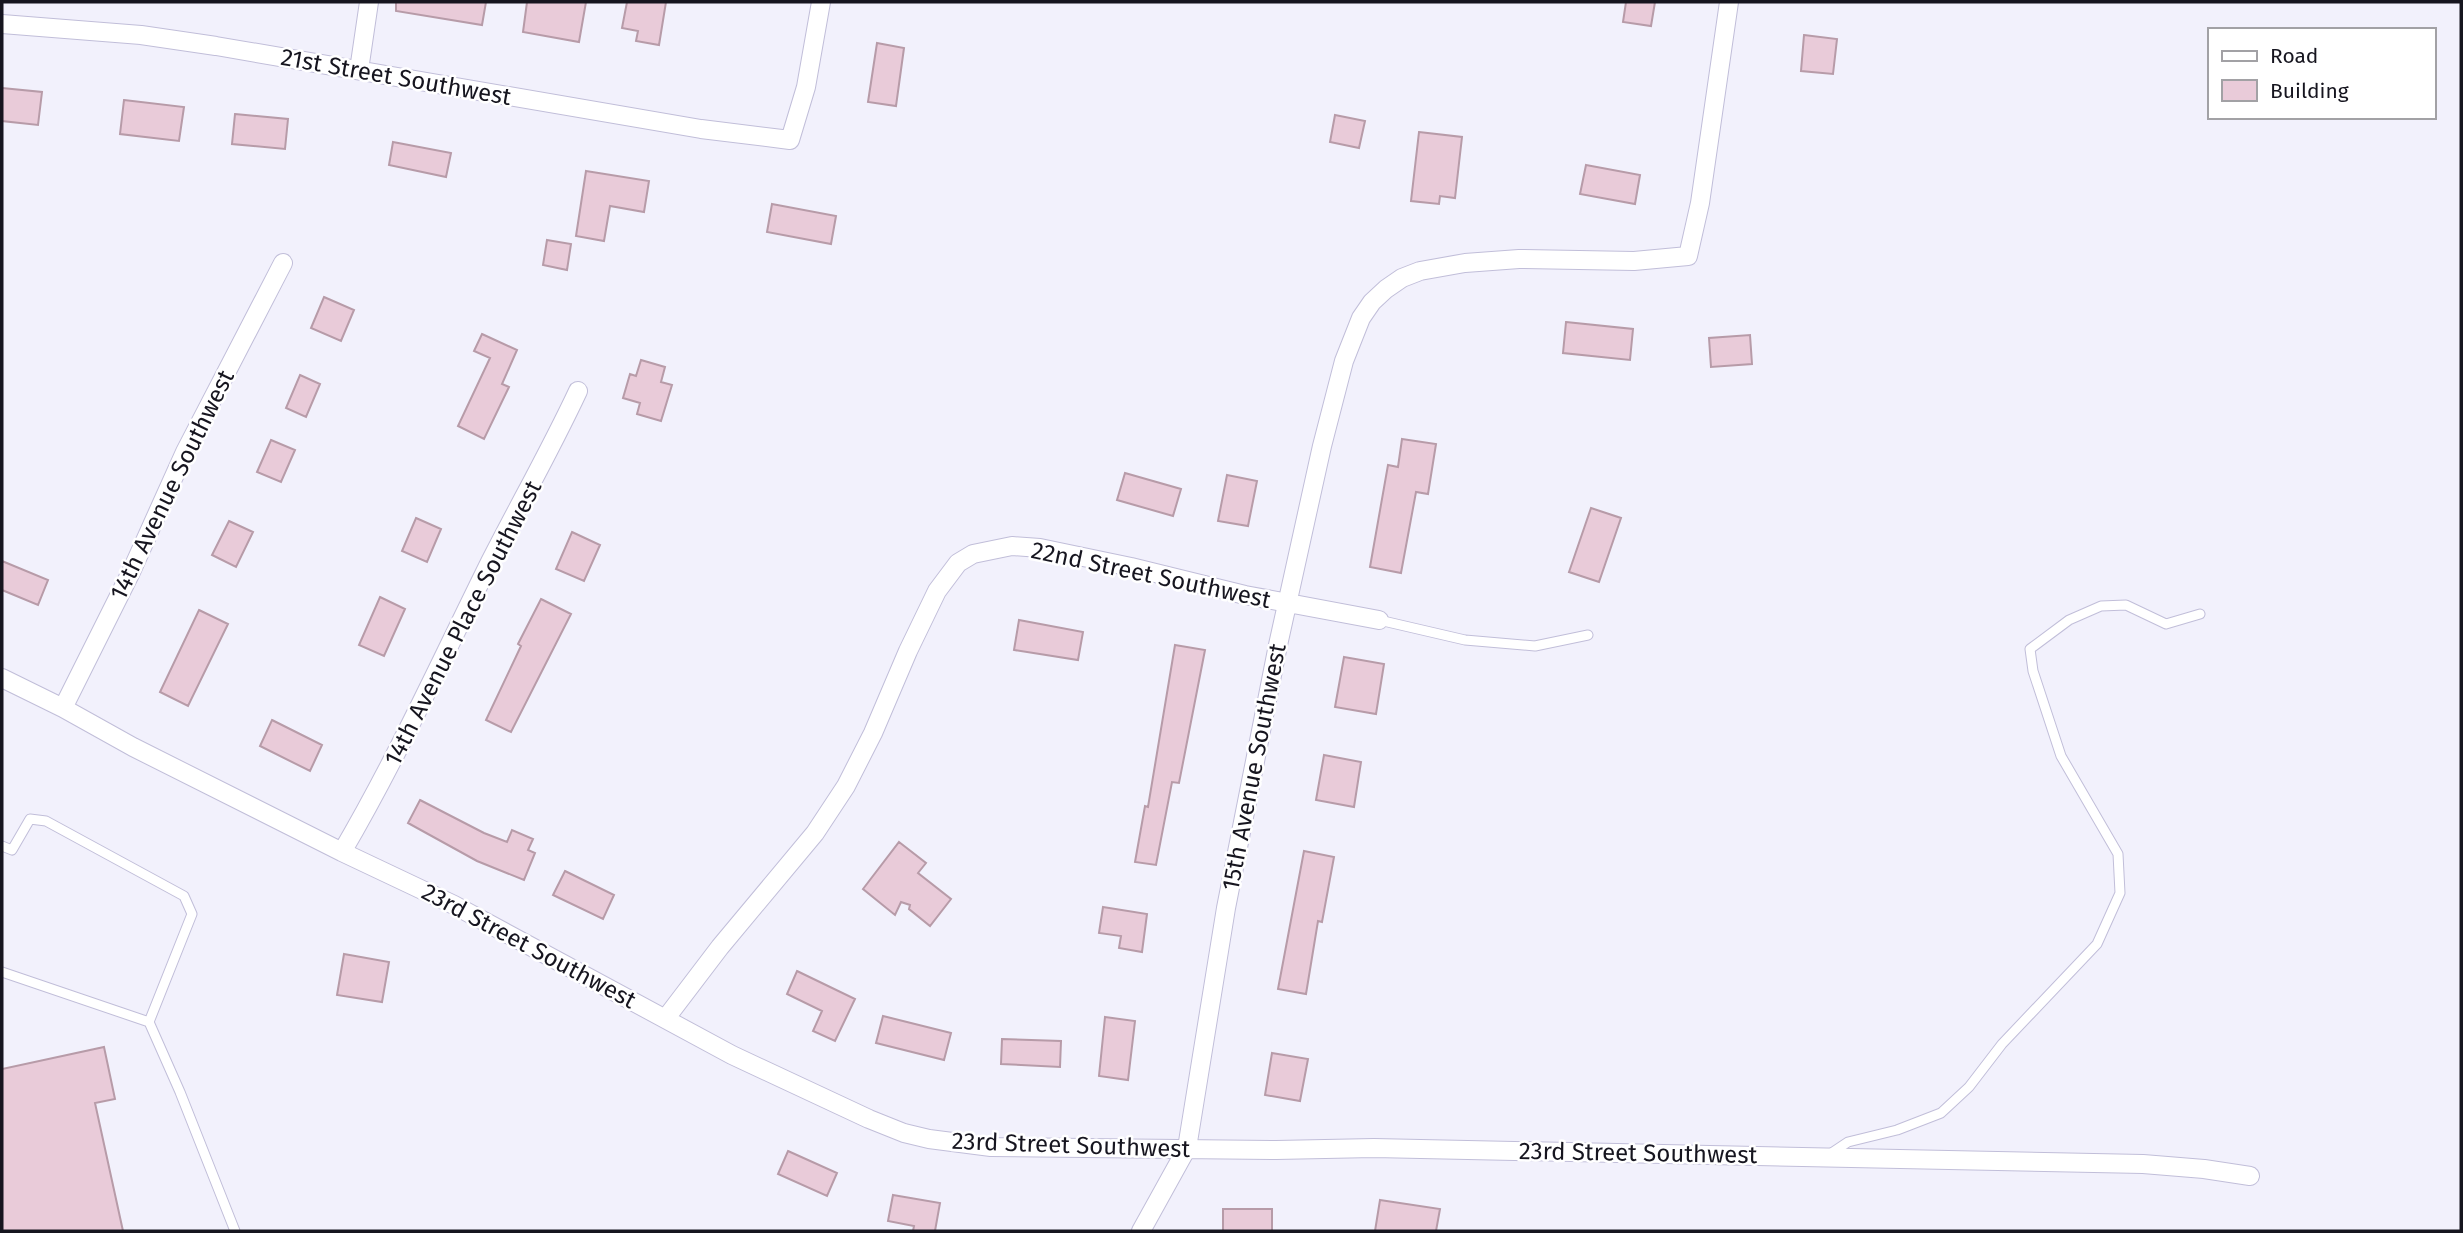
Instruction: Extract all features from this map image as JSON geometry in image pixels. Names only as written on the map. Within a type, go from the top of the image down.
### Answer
[{"type":"street","points":[[359,70],[369,2]]},
{"type":"street","name":"21st Street Southwest","points":[[2,24],[141,35],[701,130],[790,140],[806,87],[821,2]]},
{"type":"street","name":"15th Avenue Southwest","points":[[1141,1231],[1187,1148],[1226,908],[1287,604],[1322,446],[1344,361],[1361,318],[1372,302],[1386,289],[1402,278],[1420,271],[1465,263],[1519,259],[1634,261],[1688,256],[1700,203],[1729,2]]},
{"type":"street","name":"14th Avenue Southwest","points":[[63,708],[131,572],[185,452],[283,263]]},
{"type":"street","name":"14th Avenue Place Southwest","points":[[342,852],[380,786],[578,391]]},
{"type":"street","name":"22nd Street Southwest","points":[[666,1018],[720,947],[815,833],[846,786],[873,733],[937,591],[958,563],[973,554],[1012,546],[1040,548],[1287,604],[1379,620]]},
{"type":"street","name":"23rd Street Southwest","points":[[2,678],[342,852],[454,905],[732,1055],[857,1114],[904,1133],[929,1139],[991,1147],[1276,1150],[1388,1148],[2143,1164],[2250,1176]]},
{"type":"lane","points":[[1826,1157],[1848,1142],[1897,1129],[1941,1113],[1969,1087],[2002,1044],[2097,944],[2120,893],[2118,854],[2061,756],[2033,671],[2030,649],[2068,620],[2101,606],[2126,605],[2166,624],[2200,614]]},
{"type":"lane","points":[[1379,620],[1465,640],[1535,646],[1588,635]]},
{"type":"lane","points":[[2,846],[12,850],[30,819],[46,821],[184,896],[192,914],[149,1022],[235,1231]]},
{"type":"lane","points":[[2,972],[149,1022]]},
{"type":"building","points":[[396,2],[486,2],[482,25],[396,11]]},
{"type":"building","points":[[527,2],[586,2],[579,42],[523,32]]},
{"type":"building","points":[[627,2],[666,2],[659,45],[636,41],[638,31],[622,28]]},
{"type":"building","points":[[1626,2],[1655,2],[1651,26],[1623,22]]},
{"type":"building","points":[[1804,35],[1837,39],[1833,74],[1801,71]]},
{"type":"building","points":[[877,43],[904,48],[896,106],[868,102]]},
{"type":"building","points":[[2,88],[42,92],[38,125],[2,121]]},
{"type":"building","points":[[124,100],[184,107],[179,141],[120,134]]},
{"type":"building","points":[[235,114],[288,119],[285,149],[232,144]]},
{"type":"building","points":[[1335,115],[1365,121],[1359,148],[1330,142]]},
{"type":"building","points":[[1419,132],[1462,137],[1455,198],[1440,196],[1439,204],[1411,201]]},
{"type":"building","points":[[393,142],[451,153],[446,177],[389,165]]},
{"type":"building","points":[[1586,165],[1640,175],[1635,204],[1580,194]]},
{"type":"building","points":[[586,171],[649,181],[644,212],[610,206],[604,241],[576,236]]},
{"type":"building","points":[[772,204],[836,216],[831,244],[767,232]]},
{"type":"building","points":[[547,240],[571,244],[567,270],[543,265]]},
{"type":"building","points":[[324,297],[354,310],[341,341],[311,328]]},
{"type":"building","points":[[1566,322],[1633,329],[1630,360],[1563,353]]},
{"type":"building","points":[[482,334],[517,350],[502,384],[509,387],[484,439],[458,426],[490,358],[474,351]]},
{"type":"building","points":[[1750,335],[1752,364],[1711,367],[1709,338]]},
{"type":"building","points":[[641,360],[665,367],[661,382],[672,385],[661,421],[637,414],[640,403],[623,398],[630,374],[636,376]]},
{"type":"building","points":[[300,375],[320,384],[306,417],[286,408]]},
{"type":"building","points":[[1402,439],[1436,444],[1428,494],[1416,492],[1401,573],[1370,567],[1388,465],[1398,467]]},
{"type":"building","points":[[271,440],[295,450],[281,482],[257,472]]},
{"type":"building","points":[[1125,473],[1181,489],[1173,516],[1117,500]]},
{"type":"building","points":[[1227,475],[1257,481],[1248,526],[1218,521]]},
{"type":"building","points":[[1591,508],[1621,518],[1599,582],[1569,572]]},
{"type":"building","points":[[416,518],[441,529],[427,562],[402,551]]},
{"type":"building","points":[[229,521],[253,532],[236,567],[212,555]]},
{"type":"building","points":[[572,532],[600,545],[584,581],[556,569]]},
{"type":"building","points":[[2,561],[48,580],[38,605],[2,590]]},
{"type":"building","points":[[380,597],[405,609],[384,656],[359,645]]},
{"type":"building","points":[[541,599],[571,614],[511,732],[486,720],[521,646],[518,644]]},
{"type":"building","points":[[199,610],[228,624],[188,706],[160,692]]},
{"type":"building","points":[[1019,620],[1083,632],[1078,660],[1014,650]]},
{"type":"building","points":[[1175,645],[1205,650],[1179,783],[1172,782],[1156,865],[1135,862],[1145,806],[1148,807]]},
{"type":"building","points":[[1344,657],[1384,664],[1376,714],[1335,707]]},
{"type":"building","points":[[272,720],[322,745],[310,771],[260,746]]},
{"type":"building","points":[[1324,755],[1361,762],[1354,807],[1316,800]]},
{"type":"building","points":[[420,800],[507,842],[512,830],[533,839],[528,850],[535,853],[524,880],[477,861],[408,823]]},
{"type":"building","points":[[899,842],[926,863],[918,873],[951,899],[930,926],[909,909],[910,905],[901,902],[895,915],[863,889]]},
{"type":"building","points":[[1304,851],[1334,857],[1322,922],[1318,921],[1306,994],[1278,989]]},
{"type":"building","points":[[565,871],[614,895],[603,919],[553,895]]},
{"type":"building","points":[[1103,907],[1147,914],[1142,952],[1119,948],[1121,936],[1099,933]]},
{"type":"building","points":[[344,954],[389,962],[382,1002],[337,995]]},
{"type":"building","points":[[797,971],[855,999],[835,1041],[813,1031],[822,1011],[787,994]]},
{"type":"building","points":[[883,1016],[951,1033],[944,1060],[876,1043]]},
{"type":"building","points":[[1105,1017],[1135,1021],[1128,1080],[1099,1076]]},
{"type":"building","points":[[1002,1039],[1061,1041],[1060,1067],[1001,1064]]},
{"type":"building","points":[[104,1047],[115,1099],[95,1103],[123,1231],[2,1231],[2,1069]]},
{"type":"building","points":[[1272,1053],[1308,1059],[1300,1101],[1265,1095]]},
{"type":"building","points":[[788,1151],[837,1173],[827,1196],[778,1174]]},
{"type":"building","points":[[893,1195],[940,1203],[935,1231],[913,1231],[914,1226],[888,1221]]},
{"type":"building","points":[[1380,1200],[1440,1209],[1436,1231],[1375,1231]]},
{"type":"building","points":[[1223,1209],[1272,1209],[1272,1231],[1223,1231]]}]
